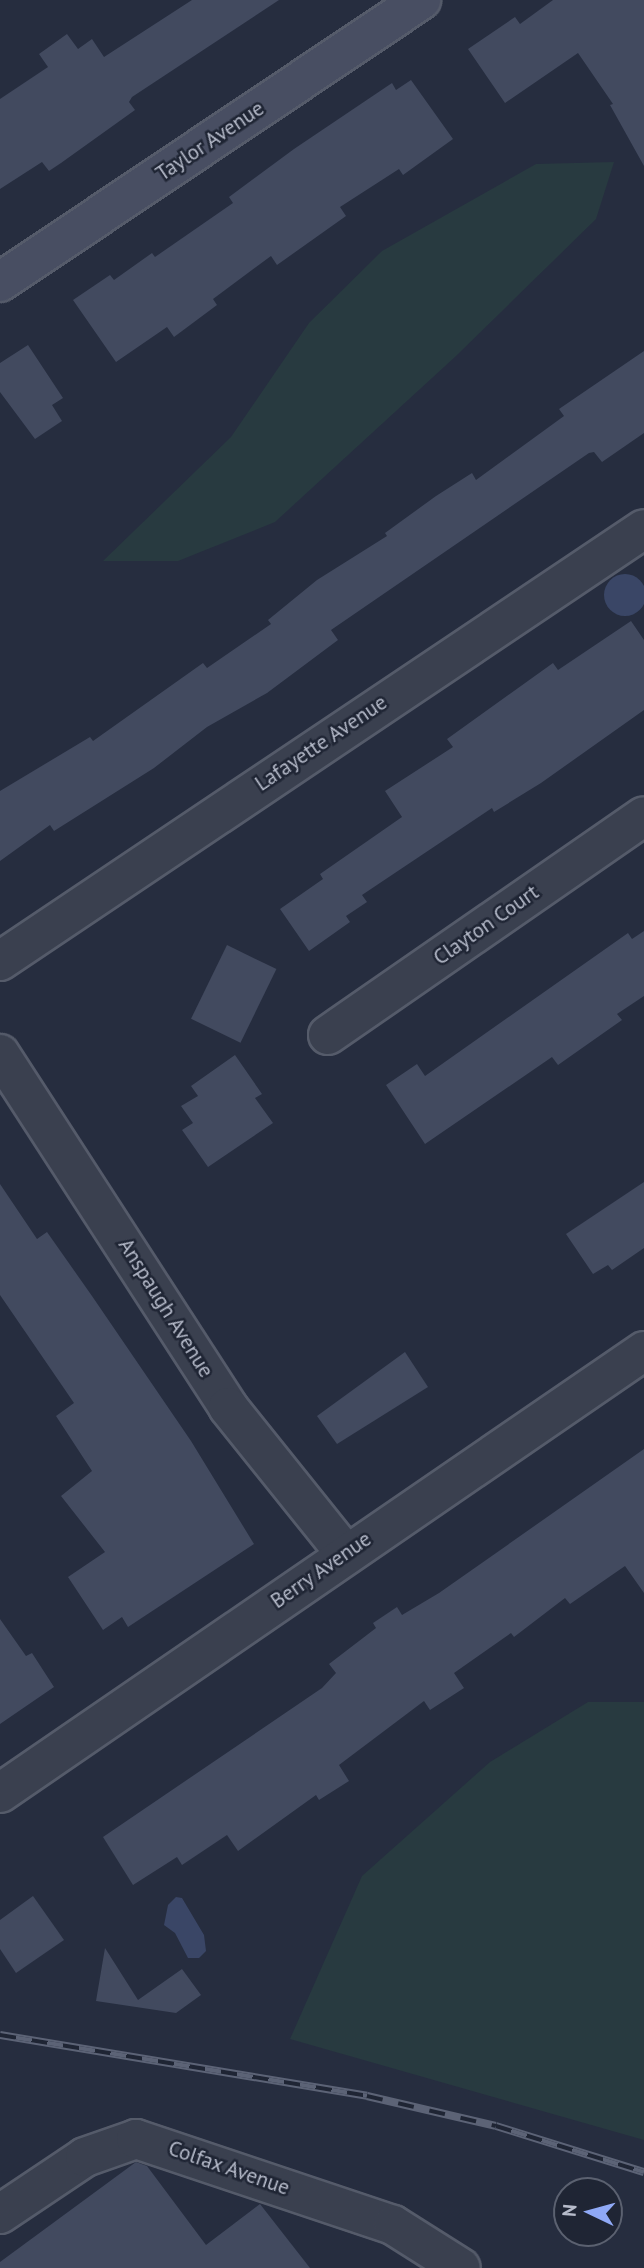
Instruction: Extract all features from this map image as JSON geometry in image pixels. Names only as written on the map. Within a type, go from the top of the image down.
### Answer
[{"type":"street","name":"Taylor Avenue","points":[[0,282],[421,0]]},
{"type":"street","name":"Lafayette Avenue","points":[[0,961],[644,529]]},
{"type":"street","name":"Clayton Court","points":[[328,1035],[644,816]]},
{"type":"street","name":"Anspaugh Avenue","points":[[0,1054],[228,1407],[345,1553]]},
{"type":"street","name":"Berry Avenue","points":[[0,1793],[345,1553],[644,1351]]},
{"type":"street","name":"Colfax Avenue","points":[[0,2214],[85,2157],[136,2139],[393,2225],[461,2268]]},
{"type":"shaded area","points":[[614,162],[596,219],[456,356],[275,522],[178,561],[103,561],[231,437],[309,323],[382,251],[536,164]]},
{"type":"shaded area","points":[[588,1702],[644,1702],[644,2140],[290,2039],[362,1876],[490,1762]]},
{"type":"water","points":[[625,574],[640,580],[646,595],[640,610],[625,616],[610,610],[604,595],[610,580]]},
{"type":"water","points":[[176,1897],[182,1898],[204,1935],[206,1951],[199,1958],[188,1958],[175,1933],[164,1925],[168,1905]]},
{"type":"building","points":[[192,0],[279,0],[132,97],[129,102],[135,110],[61,163],[49,171],[42,162],[0,189],[0,99],[48,67],[39,54],[67,34],[78,49],[92,39],[104,57]]},
{"type":"building","points":[[553,0],[644,0],[644,166],[610,105],[613,104],[578,53],[505,103],[468,49],[515,17],[520,24]]},
{"type":"building","points":[[411,80],[453,139],[403,175],[399,169],[340,207],[346,216],[277,265],[271,256],[213,299],[217,305],[174,337],[167,327],[116,362],[73,300],[110,275],[114,280],[152,253],[155,257],[233,203],[229,197],[294,149],[392,83],[396,90]]},
{"type":"building","points":[[28,345],[63,398],[52,405],[62,421],[35,439],[0,392],[0,363]]},
{"type":"building","points":[[644,351],[644,433],[602,462],[594,452],[589,453],[331,630],[338,640],[267,693],[207,727],[154,768],[54,831],[50,825],[0,861],[0,791],[90,737],[93,741],[203,663],[207,668],[271,624],[268,620],[317,580],[387,536],[385,533],[472,473],[476,480],[564,416],[559,409]]},
{"type":"building","points":[[631,621],[644,640],[644,710],[541,783],[494,812],[492,808],[362,895],[367,902],[346,916],[350,922],[309,951],[280,909],[323,879],[320,874],[402,817],[385,791],[453,747],[447,739],[553,663],[558,670]]},
{"type":"building","points":[[644,931],[644,996],[617,1014],[622,1020],[558,1065],[552,1057],[425,1144],[386,1085],[417,1064],[425,1076],[628,933],[632,939]]},
{"type":"building","points":[[227,945],[276,969],[240,1043],[191,1019]]},
{"type":"building","points":[[235,1055],[262,1094],[255,1098],[273,1123],[208,1167],[182,1130],[193,1123],[181,1106],[198,1096],[191,1086]]},
{"type":"building","points":[[644,1182],[644,1248],[612,1270],[608,1265],[593,1274],[566,1234]]},
{"type":"building","points":[[0,1184],[37,1239],[47,1232],[191,1441],[254,1544],[128,1627],[122,1617],[103,1630],[68,1577],[105,1552],[61,1496],[92,1471],[56,1416],[74,1403],[0,1295]]},
{"type":"building","points":[[405,1352],[428,1387],[337,1444],[317,1416]]},
{"type":"building","points":[[644,1449],[644,1593],[625,1566],[570,1604],[565,1598],[514,1637],[511,1633],[454,1673],[464,1688],[430,1710],[424,1701],[339,1765],[349,1781],[319,1800],[316,1795],[238,1851],[227,1835],[182,1865],[177,1857],[133,1885],[103,1837],[322,1688],[336,1673],[329,1664],[376,1628],[373,1623],[397,1607],[402,1615],[439,1593]]},
{"type":"building","points":[[0,1619],[26,1656],[32,1653],[54,1687],[0,1724]]},
{"type":"building","points":[[33,1896],[64,1940],[16,1973],[0,1949],[0,1920]]},
{"type":"building","points":[[105,1948],[138,2000],[182,1969],[201,1995],[176,2013],[96,2001]]},
{"type":"building","points":[[136,2162],[147,2166],[206,2245],[260,2204],[310,2268],[0,2268],[0,2262]]},
{"type":"railway","points":[[0,2035],[367,2096],[496,2126],[644,2172]]}]
